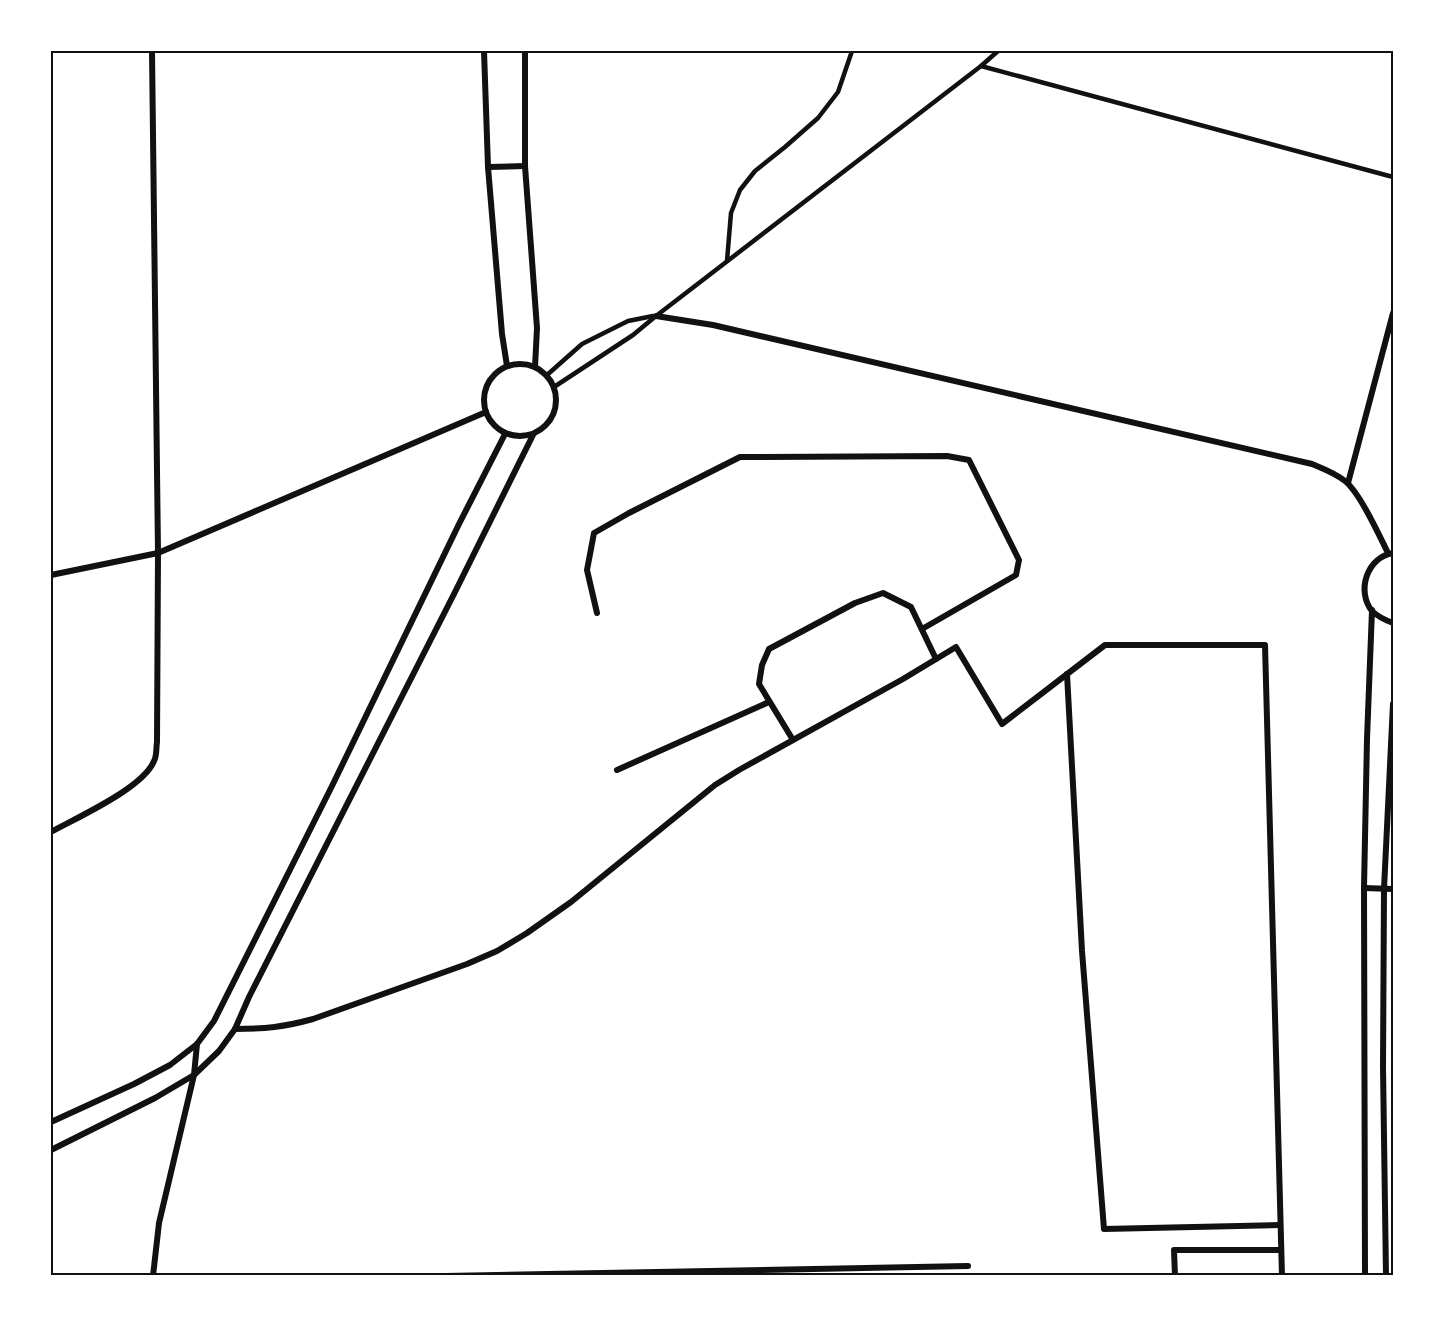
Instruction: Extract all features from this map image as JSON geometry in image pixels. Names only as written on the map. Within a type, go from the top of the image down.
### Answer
[{"type":"street","points":[[51,832],[131,787],[143,776],[154,760],[157,742],[158,553],[152,51]]},
{"type":"street","points":[[484,51],[488,167],[502,334],[507,366]]},
{"type":"street","points":[[525,51],[525,166],[537,328],[535,367]]},
{"type":"street","points":[[488,167],[525,166]]},
{"type":"street","points":[[1348,483],[1393,313]]},
{"type":"street","points":[[656,316],[713,325],[1312,464],[1332,472],[1348,483],[1391,553],[1377,560],[1368,571],[1364,584],[1366,598],[1372,610],[1383,620],[1393,623]]},
{"type":"street","points":[[527,364],[535,367],[547,375],[554,387],[557,401],[554,415],[544,428],[533,435],[505,434],[491,422],[486,412],[484,397],[487,384],[494,375],[507,366],[527,364]]},
{"type":"street","points":[[51,575],[158,553],[486,412]]},
{"type":"street","points":[[51,1122],[170,1065],[197,1044],[214,1021],[505,434]]},
{"type":"street","points":[[51,1150],[156,1098],[194,1075],[219,1051],[235,1029],[249,997],[533,435]]},
{"type":"street","points":[[597,612],[587,570],[594,533],[740,457],[947,456],[969,460],[1019,560],[1016,575],[922,629]]},
{"type":"street","points":[[793,740],[759,684],[762,665],[769,649],[855,603],[883,593],[910,608],[936,659]]},
{"type":"street","points":[[1365,1276],[1364,888],[1372,610]]},
{"type":"street","points":[[235,1029],[267,1029],[313,1019],[497,951],[571,902],[715,785],[956,647],[1002,724],[1105,645],[1265,645],[1282,1276]]},
{"type":"street","points":[[1066,674],[1082,951],[1104,1229],[1280,1225]]},
{"type":"street","points":[[617,770],[769,702]]},
{"type":"street","points":[[1386,1276],[1383,1067],[1384,889],[1393,704]]},
{"type":"street","points":[[1364,888],[1393,889]]},
{"type":"street","points":[[153,1276],[159,1223],[194,1075],[197,1044]]},
{"type":"street","points":[[1175,1276],[1174,1250],[1281,1250]]},
{"type":"street","points":[[445,1276],[968,1266]]},
{"type":"lane","points":[[728,261],[731,213],[740,190],[755,171],[818,118],[838,92],[852,51]]},
{"type":"lane","points":[[554,387],[633,335],[998,51]]},
{"type":"lane","points":[[981,66],[1393,177]]},
{"type":"lane","points":[[547,375],[582,344],[628,321],[656,316]]}]
